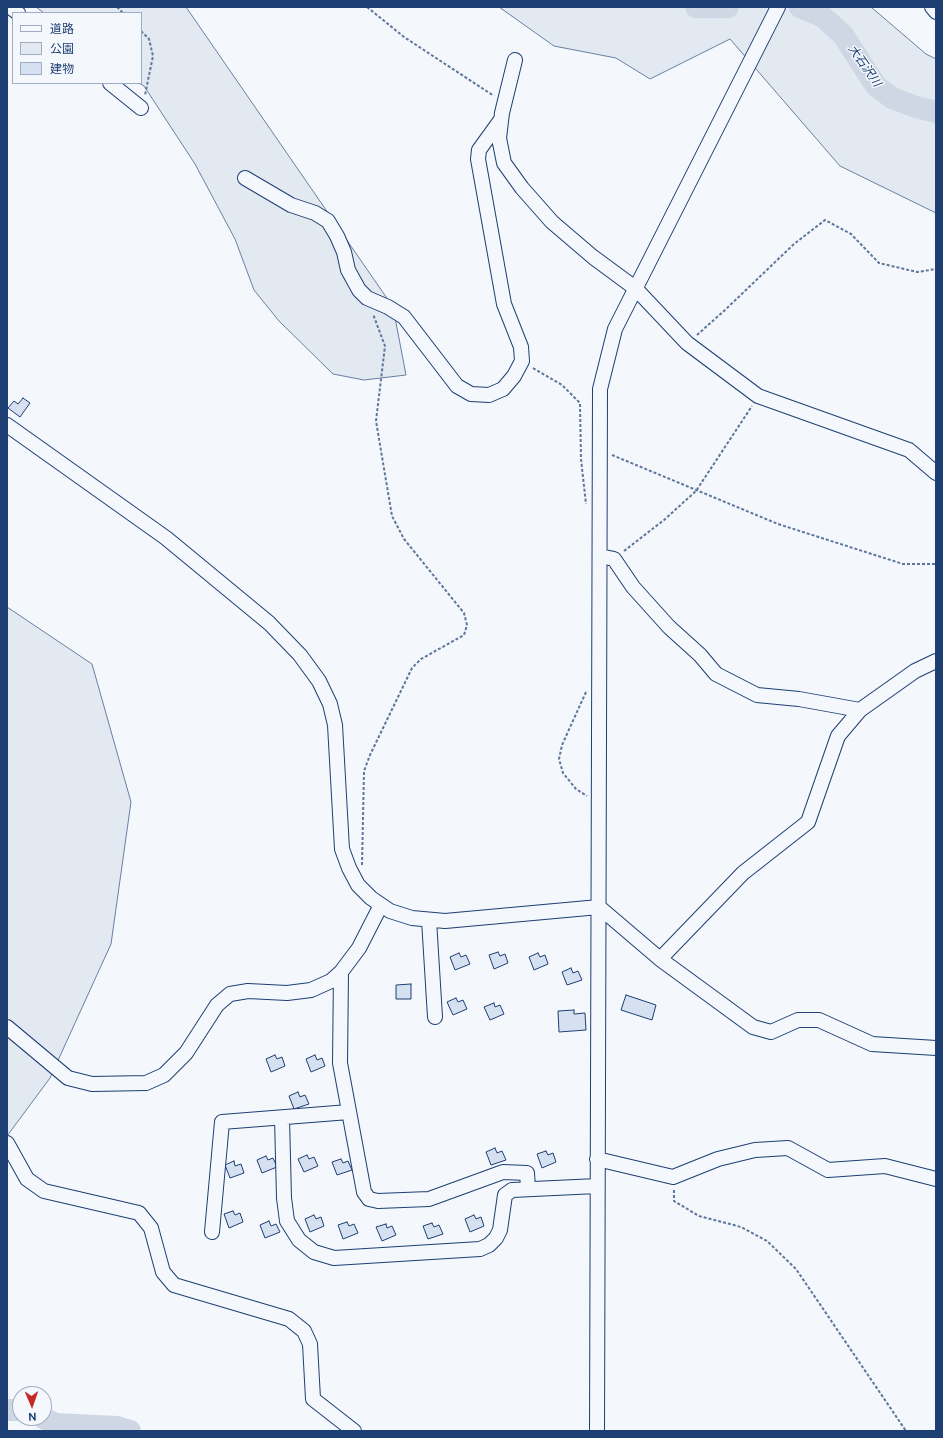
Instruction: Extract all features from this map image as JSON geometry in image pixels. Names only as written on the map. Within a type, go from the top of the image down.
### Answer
[{"type":"street","points":[[597,1431],[597,1159],[600,804],[607,558],[600,450],[600,389],[615,329],[778,7]]},
{"type":"street","points":[[932,7],[936,12]]},
{"type":"street","points":[[515,60],[501,121],[499,138],[504,163],[522,188],[552,222],[593,257],[635,288],[687,343],[758,396],[909,450],[936,473]]},
{"type":"street","points":[[111,84],[141,108]]},
{"type":"street","points":[[246,178],[291,205],[315,213],[328,221],[338,236],[344,252],[348,270],[359,290],[367,298],[388,306],[404,317],[457,386],[471,394],[489,394],[503,389],[514,376],[522,361],[521,346],[504,304],[478,159],[479,150],[501,121]]},
{"type":"street","points":[[7,425],[166,538],[269,622],[300,655],[318,681],[330,704],[335,725],[342,848],[349,868],[358,885],[371,898],[381,905],[390,911],[412,918],[445,922],[599,907],[660,959],[753,1027],[771,1032],[798,1020],[819,1020],[872,1044],[936,1048]]},
{"type":"street","points":[[607,558],[669,627],[700,655],[716,674],[757,695],[799,699],[860,710]]},
{"type":"street","points":[[660,959],[743,873],[808,822],[838,736],[860,710],[915,671],[936,662]]},
{"type":"street","points":[[7,1028],[68,1078],[92,1084],[146,1082],[164,1075],[186,1053],[217,1005],[230,994],[248,991],[287,993],[311,990],[331,981],[341,972],[359,948],[381,905]]},
{"type":"street","points":[[429,920],[435,1017]]},
{"type":"street","points":[[341,972],[340,1062],[364,1192],[369,1198],[378,1201],[429,1199],[503,1172],[527,1172],[528,1188]]},
{"type":"street","points":[[212,1232],[222,1122],[349,1112]]},
{"type":"street","points":[[282,1118],[284,1198],[287,1221],[299,1240],[314,1252],[334,1258],[480,1249],[489,1245],[496,1238],[500,1230],[505,1195],[512,1190],[528,1188],[597,1186]]},
{"type":"street","points":[[7,1143],[27,1179],[44,1191],[139,1213],[151,1228],[163,1272],[174,1285],[289,1319],[304,1331],[310,1344],[314,1399],[354,1431]]},
{"type":"street","points":[[597,1159],[673,1178],[718,1159],[755,1150],[788,1148],[828,1170],[886,1166],[936,1179]]},
{"type":"path","points":[[367,7],[404,37],[505,102]]},
{"type":"path","points":[[141,108],[150,75],[152,56],[149,39],[142,32]]},
{"type":"path","points":[[687,343],[725,310],[794,244],[825,220],[851,234],[879,263],[917,272],[936,269]]},
{"type":"path","points":[[358,885],[362,872],[364,772],[370,755],[412,668],[421,659],[464,635],[467,625],[464,613],[404,539],[392,516],[376,421],[385,346],[367,298]]},
{"type":"path","points":[[522,361],[562,385],[580,403],[580,459],[586,508]]},
{"type":"path","points":[[607,558],[664,520],[696,491],[758,396]]},
{"type":"path","points":[[600,450],[778,524],[903,564],[936,564]]},
{"type":"path","points":[[587,687],[562,746],[559,759],[563,773],[576,789],[600,804]]},
{"type":"path","points":[[673,1178],[674,1201],[699,1216],[742,1227],[748,1230],[767,1241],[796,1269],[906,1431]]},
{"type":"green space","points":[[36,7],[186,7],[393,307],[406,375],[364,380],[333,374],[279,321],[254,290],[235,239],[195,164],[144,86],[141,84],[142,84],[142,12],[43,12]]},
{"type":"green space","points":[[499,7],[871,7],[926,54],[936,59],[936,213],[840,166],[730,39],[650,79],[616,58],[554,46]]},
{"type":"green space","points":[[7,607],[92,664],[131,802],[111,944],[50,1078],[7,1136]]},
{"type":"building","points":[[23,398],[30,403],[20,417],[8,408],[14,401],[18,404]]},
{"type":"building","points":[[498,952],[500,956],[505,954],[508,963],[494,969],[489,955]]},
{"type":"building","points":[[459,953],[461,957],[466,955],[470,964],[455,970],[450,957]]},
{"type":"building","points":[[538,953],[540,957],[545,955],[548,964],[534,970],[529,957]]},
{"type":"building","points":[[571,968],[573,973],[578,971],[582,980],[567,985],[562,972]]},
{"type":"building","points":[[411,984],[411,999],[396,999],[396,985]]},
{"type":"building","points":[[626,995],[656,1005],[652,1020],[621,1010]]},
{"type":"building","points":[[456,998],[458,1002],[463,1000],[467,1009],[453,1015],[447,1002]]},
{"type":"building","points":[[494,1003],[495,1007],[500,1005],[504,1014],[490,1020],[484,1007]]},
{"type":"building","points":[[574,1010],[574,1014],[585,1013],[586,1030],[559,1032],[558,1011]]},
{"type":"building","points":[[275,1055],[277,1059],[282,1057],[285,1066],[271,1072],[266,1059]]},
{"type":"building","points":[[315,1055],[317,1060],[322,1058],[325,1066],[311,1072],[306,1059]]},
{"type":"building","points":[[298,1092],[300,1097],[305,1095],[309,1104],[294,1109],[289,1096]]},
{"type":"building","points":[[495,1148],[497,1153],[502,1151],[506,1160],[491,1165],[486,1152]]},
{"type":"building","points":[[546,1151],[548,1155],[553,1153],[556,1162],[542,1168],[537,1154]]},
{"type":"building","points":[[307,1155],[309,1159],[314,1157],[318,1166],[304,1172],[298,1159]]},
{"type":"building","points":[[266,1156],[268,1160],[273,1158],[277,1167],[262,1173],[257,1160]]},
{"type":"building","points":[[341,1159],[343,1163],[348,1161],[352,1170],[337,1175],[332,1162]]},
{"type":"building","points":[[234,1161],[235,1166],[241,1164],[244,1173],[230,1178],[225,1165]]},
{"type":"building","points":[[233,1211],[235,1215],[240,1213],[243,1222],[229,1228],[224,1214]]},
{"type":"building","points":[[314,1215],[316,1219],[321,1217],[324,1226],[310,1232],[305,1219]]},
{"type":"building","points":[[474,1215],[476,1219],[481,1217],[484,1226],[470,1232],[465,1219]]},
{"type":"building","points":[[269,1221],[271,1226],[276,1224],[280,1232],[265,1238],[260,1225]]},
{"type":"building","points":[[347,1222],[349,1226],[354,1224],[358,1233],[343,1239],[338,1225]]},
{"type":"building","points":[[432,1223],[434,1227],[439,1225],[443,1234],[428,1239],[423,1226]]},
{"type":"building","points":[[386,1224],[387,1228],[392,1226],[396,1235],[382,1241],[376,1227]]},
{"type":"waterway","name":"大石沢川","points":[[696,7],[728,7]]},
{"type":"waterway","name":"大石沢川","points":[[800,7],[822,16],[843,35],[876,86],[892,98],[916,107],[936,112]]},
{"type":"waterway","points":[[7,1410],[12,1410]]},
{"type":"waterway","points":[[52,1422],[56,1424],[117,1427],[130,1431]]}]
